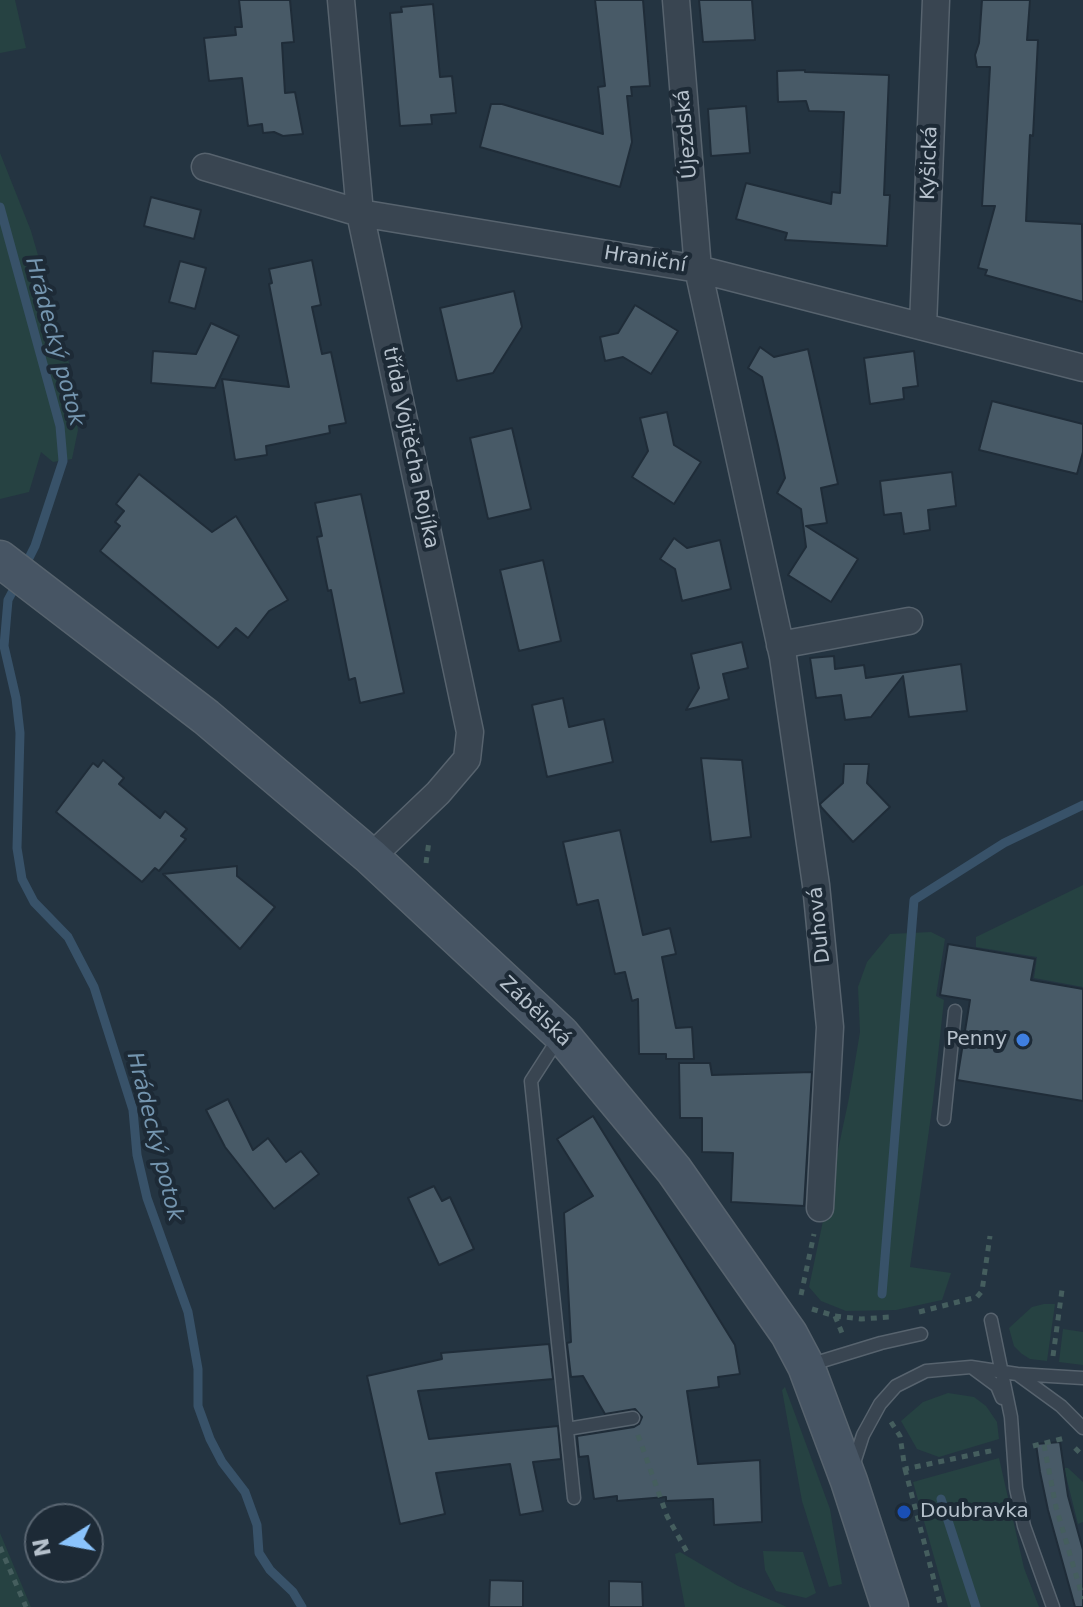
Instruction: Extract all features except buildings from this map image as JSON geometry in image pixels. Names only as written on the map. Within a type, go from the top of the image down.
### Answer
[{"type":"main road","name":"Zábělská","points":[[2,561],[206,717],[371,857],[561,1034],[674,1170],[789,1334],[806,1366],[849,1481],[890,1607]]},
{"type":"street","name":"třída Vojtěcha Rojíka","points":[[341,0],[360,213],[470,732],[467,759],[438,793],[371,857]]},
{"type":"street","name":"Újezdská","points":[[676,0],[698,269]]},
{"type":"street","name":"Kyšická","points":[[923,326],[936,0]]},
{"type":"street","name":"Hraniční","points":[[205,167],[360,213],[698,269],[1083,368]]},
{"type":"street","name":"Duhová","points":[[698,269],[780,645],[816,885],[830,1027],[820,1208]]},
{"type":"street","points":[[780,645],[909,621]]},
{"type":"lane","points":[[944,1119],[955,1011]]},
{"type":"lane","points":[[561,1034],[531,1081],[574,1498]]},
{"type":"lane","points":[[991,1320],[1011,1417],[1016,1488],[1024,1526],[1053,1607]]},
{"type":"lane","points":[[806,1366],[921,1334]]},
{"type":"lane","points":[[849,1481],[863,1435],[880,1404],[896,1386],[926,1371],[971,1367],[1017,1374],[1083,1378]]},
{"type":"lane","points":[[971,1367],[997,1386],[1011,1417]]},
{"type":"lane","points":[[1017,1374],[1061,1406],[1083,1428]]},
{"type":"lane","points":[[567,1429],[633,1418]]},
{"type":"path","points":[[789,1334],[820,1208]]},
{"type":"path","points":[[908,1314],[977,1297],[982,1291],[990,1236]]},
{"type":"path","points":[[1050,1376],[1062,1290]]},
{"type":"path","points":[[835,1316],[861,1319],[896,1317]]},
{"type":"path","points":[[633,1418],[653,1482],[687,1552]]},
{"type":"path","points":[[1044,1445],[1056,1507],[1083,1599]]},
{"type":"path","points":[[905,1469],[941,1607]]},
{"type":"path","points":[[0,1547],[26,1607]]},
{"type":"green space","points":[[0,0],[15,0],[26,48],[0,53]]},
{"type":"green space","points":[[0,153],[31,231],[69,363],[78,430],[72,459],[53,462],[41,452],[29,492],[0,499]]},
{"type":"green space","points":[[1083,885],[1083,987],[1034,978],[1037,957],[976,947],[976,937]]},
{"type":"green space","points":[[931,932],[945,939],[936,996],[944,1000],[910,1267],[951,1273],[942,1300],[896,1310],[846,1311],[821,1301],[809,1287],[860,1032],[858,987],[867,962],[890,934]]},
{"type":"green space","points":[[1055,1304],[1047,1361],[1030,1359],[1022,1354],[1014,1346],[1009,1328],[1032,1307]]},
{"type":"green space","points":[[1063,1329],[1083,1332],[1083,1365],[1059,1362]]},
{"type":"green space","points":[[785,1387],[830,1509],[842,1584],[829,1587],[802,1501],[782,1390]]},
{"type":"green space","points":[[948,1393],[974,1397],[986,1406],[997,1422],[999,1439],[939,1457],[917,1449],[901,1421],[923,1402]]},
{"type":"green space","points":[[999,1458],[1024,1568],[1039,1607],[948,1607],[913,1482]]},
{"type":"green space","points":[[1064,1468],[1083,1482],[1083,1522],[1078,1524]]},
{"type":"green space","points":[[0,1533],[31,1607],[0,1607]]},
{"type":"green space","points":[[763,1551],[803,1552],[816,1593],[806,1598],[776,1591],[765,1570]]},
{"type":"green space","points":[[680,1552],[738,1586],[787,1607],[685,1607],[675,1554]]},
{"type":"waterway","name":"Hrádecký potok","points":[[0,207],[60,426],[63,461],[35,546],[24,568]]},
{"type":"waterway","name":"Hrádecký potok","points":[[18,581],[8,600],[4,646],[20,733],[17,848],[22,879],[34,902],[68,937],[94,987],[133,1110],[137,1155],[147,1198],[188,1312],[198,1369],[198,1406],[222,1462],[245,1492],[257,1525],[259,1553],[302,1607]]},
{"type":"waterway","points":[[882,1294],[914,900],[1004,843],[1083,805]]},
{"type":"waterway","points":[[941,1499],[976,1607]]},
{"type":"place","name":"Penny","points":[[1023,1040]]},
{"type":"place","name":"Doubravka","points":[[904,1512]]}]
